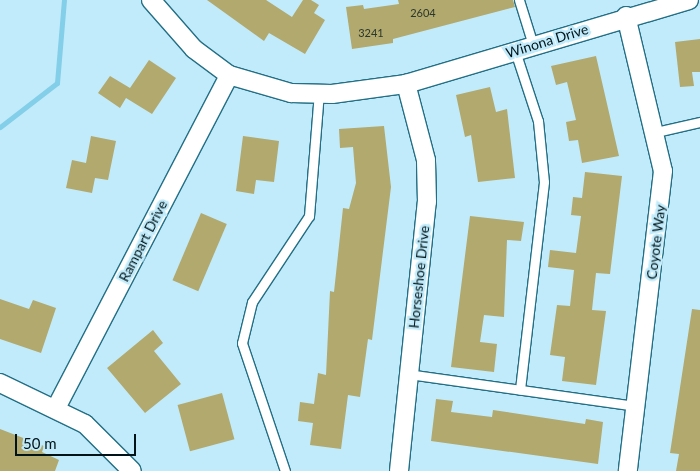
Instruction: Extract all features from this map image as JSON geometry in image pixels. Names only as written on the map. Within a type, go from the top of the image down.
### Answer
[{"type":"street","name":"Winona Drive","points":[[151,0],[194,49],[230,75],[291,93],[319,93],[406,84],[626,16],[689,0]]},
{"type":"street","name":"Coyote Way","points":[[626,16],[656,132],[663,171],[660,215],[628,471]]},
{"type":"street","name":"Rampart Drive","points":[[56,408],[230,75]]},
{"type":"street","name":"Horseshoe Drive","points":[[399,471],[427,202],[426,160],[406,84]]},
{"type":"street","points":[[0,383],[56,408],[112,446],[132,471]]},
{"type":"lane","points":[[519,0],[533,45]]},
{"type":"lane","points":[[515,51],[538,121],[544,182],[520,390]]},
{"type":"lane","points":[[285,471],[242,343],[252,302],[309,216],[319,93]]},
{"type":"lane","points":[[656,132],[700,122]]},
{"type":"lane","points":[[408,374],[636,406]]},
{"type":"building","points":[[207,0],[266,0],[292,17],[303,0],[311,0],[319,5],[314,13],[325,20],[305,54],[269,33],[264,41]]},
{"type":"building","points":[[398,0],[513,0],[515,7],[393,39],[393,43],[352,49],[346,7],[363,5],[364,9],[399,4]]},
{"type":"building","points":[[700,39],[700,72],[692,72],[694,86],[680,87],[675,42]]},
{"type":"building","points":[[596,56],[619,156],[582,163],[578,140],[569,141],[566,122],[576,120],[567,82],[556,85],[551,66]]},
{"type":"building","points":[[149,60],[176,78],[152,114],[126,98],[120,108],[98,93],[110,76],[130,88]]},
{"type":"building","points":[[490,87],[496,112],[507,109],[515,178],[478,182],[471,135],[465,137],[456,95]]},
{"type":"building","points":[[384,126],[391,187],[372,340],[368,339],[360,397],[348,395],[341,449],[310,445],[313,423],[298,421],[300,402],[314,404],[318,373],[326,375],[330,291],[334,292],[343,208],[349,209],[356,183],[353,147],[340,148],[339,129]]},
{"type":"building","points":[[91,136],[116,141],[108,180],[95,178],[92,193],[66,188],[72,160],[86,163]]},
{"type":"building","points":[[243,136],[279,141],[274,182],[256,180],[254,194],[236,191]]},
{"type":"building","points":[[585,172],[622,176],[610,274],[596,273],[592,310],[606,311],[596,385],[562,381],[565,357],[550,355],[557,305],[570,306],[574,270],[548,267],[550,250],[576,253],[581,216],[571,215],[573,197],[582,198]]},
{"type":"building","points":[[201,213],[227,224],[198,291],[172,280]]},
{"type":"building","points":[[470,216],[524,222],[521,241],[507,240],[504,317],[484,315],[480,342],[497,344],[494,372],[451,367]]},
{"type":"building","points":[[0,299],[29,309],[33,300],[56,308],[41,353],[0,339]]},
{"type":"building","points":[[692,309],[700,310],[700,471],[676,471],[679,454],[670,453]]},
{"type":"building","points":[[153,330],[163,343],[154,351],[181,384],[145,413],[107,368]]},
{"type":"building","points":[[222,393],[234,439],[190,451],[178,405]]},
{"type":"building","points":[[436,399],[453,401],[451,412],[492,417],[493,410],[585,424],[586,419],[603,422],[598,464],[431,441]]},
{"type":"building","points":[[0,429],[44,446],[42,452],[59,460],[55,471],[0,471]]},
{"type":"waterway","points":[[0,127],[57,83],[64,0]]}]
